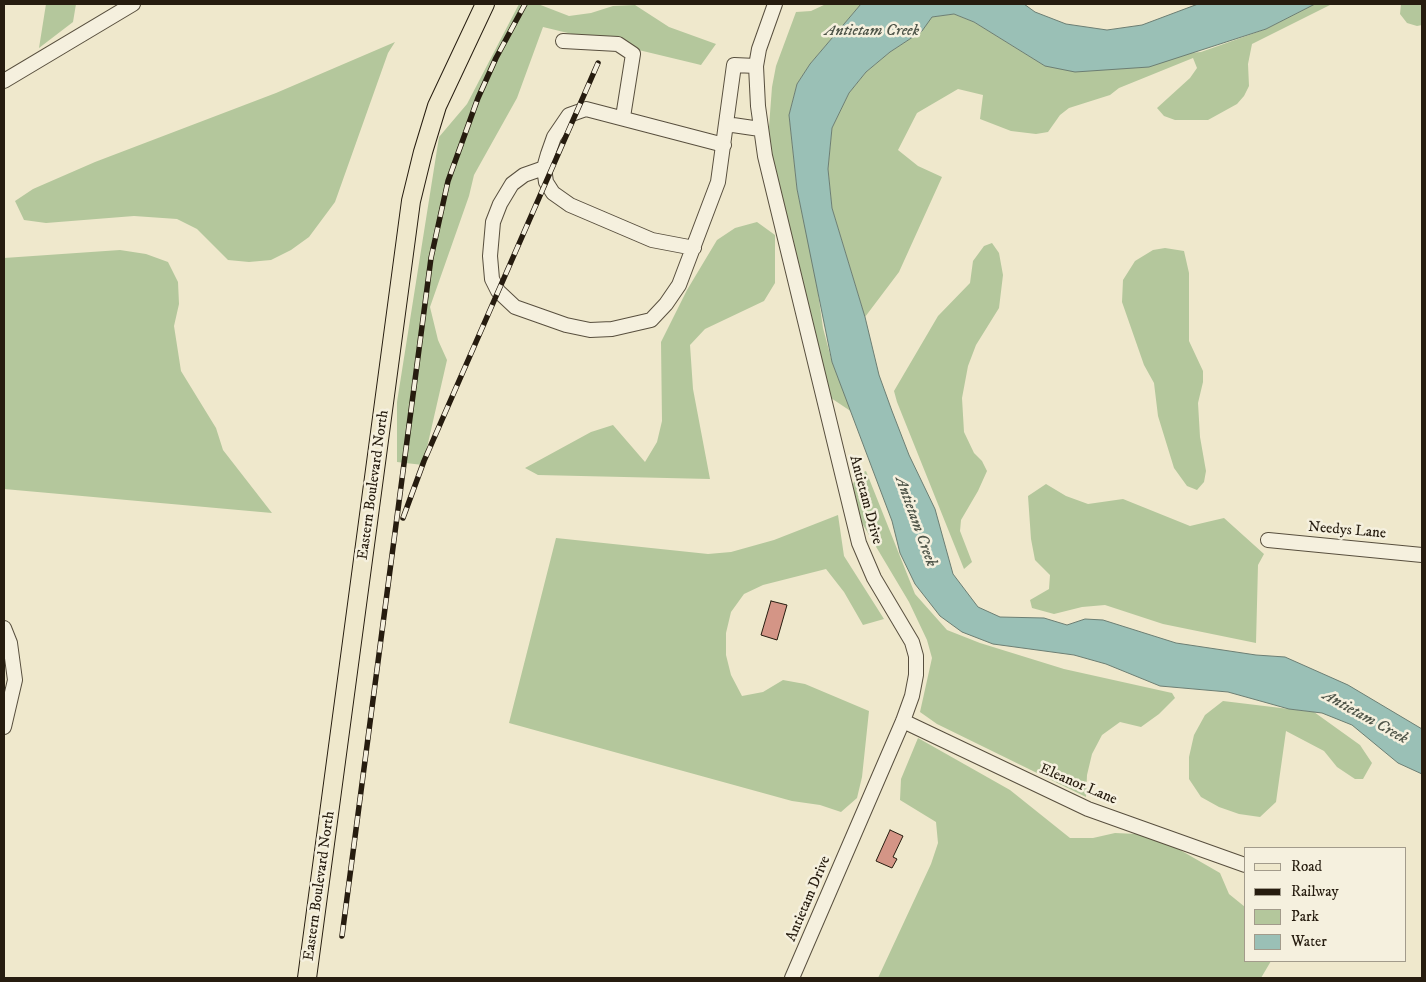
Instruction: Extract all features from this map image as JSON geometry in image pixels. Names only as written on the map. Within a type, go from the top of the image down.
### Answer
[{"type":"main road","name":"Eastern Boulevard North","points":[[307,978],[412,201],[423,152],[437,106],[485,4]]},
{"type":"street","points":[[4,80],[133,4]]},
{"type":"street","name":"Antietam Drive","points":[[775,4],[759,49],[756,66],[760,129],[858,542],[874,578],[904,625],[916,656],[916,674],[912,696],[903,721],[792,978]]},
{"type":"street","points":[[563,41],[618,44],[633,54],[623,117]]},
{"type":"street","points":[[544,168],[524,175],[512,184],[500,204],[493,222],[490,256],[492,278],[498,291],[515,306],[566,325],[590,330],[631,326],[651,320],[666,304],[678,285],[694,248],[718,182],[734,65],[756,66]]},
{"type":"street","points":[[694,248],[652,240],[570,204],[553,193],[546,182],[544,168],[554,137],[569,115],[586,109],[623,117],[724,145]]},
{"type":"street","points":[[726,124],[760,129]]},
{"type":"street","name":"Needys Lane","points":[[1268,540],[1422,555]]},
{"type":"street","points":[[4,628],[10,643],[15,680],[4,727]]},
{"type":"street","name":"Eleanor Lane","points":[[903,721],[1088,809],[1244,865]]},
{"type":"green space","points":[[46,4],[76,4],[73,22],[39,48]]},
{"type":"green space","points":[[519,4],[538,4],[569,16],[591,13],[613,6],[635,5],[669,27],[716,44],[701,65],[543,27],[517,98],[474,175],[469,196],[430,307],[438,340],[447,360],[423,465],[397,462],[397,402],[439,137],[467,104]]},
{"type":"green space","points":[[826,4],[861,4],[810,64],[797,84],[789,115],[797,189],[815,272],[823,328],[832,362],[852,412],[831,398],[768,140],[772,87],[776,66],[796,12],[811,11]]},
{"type":"green space","points":[[1315,4],[1332,4],[1252,44],[1248,64],[1249,86],[1244,96],[1237,104],[1208,120],[1175,120],[1164,116],[1157,108],[1190,78],[1197,68],[1193,58],[1119,88],[1110,95],[1069,108],[1060,115],[1048,132],[1036,134],[1011,131],[980,119],[983,95],[958,89],[917,113],[898,150],[918,166],[942,177],[899,272],[865,317],[832,208],[828,169],[832,128],[849,93],[866,72],[890,52],[922,31],[931,17],[954,14],[974,22],[1045,66],[1201,52],[1266,29]]},
{"type":"green space","points":[[1401,4],[1422,4],[1422,25],[1417,26],[1407,23],[1400,14]]},
{"type":"green space","points":[[395,42],[388,53],[335,202],[309,237],[291,250],[271,260],[249,262],[228,260],[197,229],[177,219],[134,216],[46,223],[24,220],[15,201],[33,189],[95,162],[276,93]]},
{"type":"green space","points":[[757,222],[775,235],[775,283],[764,301],[705,329],[690,345],[693,389],[710,479],[538,475],[525,468],[591,432],[613,425],[645,462],[657,442],[662,421],[661,342],[687,290],[717,240],[735,228]]},
{"type":"green space","points":[[992,243],[999,253],[1003,275],[999,308],[976,345],[968,366],[962,398],[964,432],[974,453],[982,461],[987,471],[961,520],[960,531],[972,562],[964,569],[894,391],[938,316],[970,283],[973,261],[984,246]]},
{"type":"green space","points":[[1165,248],[1184,251],[1189,273],[1189,341],[1203,371],[1203,382],[1198,403],[1200,437],[1206,471],[1204,482],[1197,490],[1187,486],[1174,468],[1158,416],[1154,383],[1144,365],[1122,302],[1123,280],[1135,261],[1153,250]]},
{"type":"green space","points":[[120,250],[146,254],[168,262],[178,282],[179,304],[174,326],[181,371],[216,428],[223,450],[272,513],[4,489],[4,258]]},
{"type":"green space","points":[[866,471],[915,594],[947,630],[980,643],[1064,669],[1172,693],[1175,698],[1159,714],[1141,727],[1120,722],[1102,735],[1092,754],[1087,775],[1086,797],[937,724],[920,712],[932,658],[927,640],[909,602],[847,498],[857,475]]},
{"type":"green space","points":[[1046,484],[1066,496],[1088,504],[1123,499],[1190,526],[1224,518],[1264,554],[1258,565],[1256,643],[1163,624],[1105,605],[1082,607],[1054,614],[1032,608],[1030,600],[1049,589],[1050,575],[1035,560],[1031,539],[1028,496]]},
{"type":"green space","points":[[838,515],[844,556],[884,619],[863,625],[844,592],[826,569],[763,585],[744,594],[731,612],[726,633],[726,655],[731,675],[742,696],[763,692],[783,680],[805,684],[869,711],[862,777],[857,798],[841,812],[820,805],[792,801],[509,723],[556,538],[708,554],[731,552],[774,540]]},
{"type":"green space","points":[[1223,701],[1314,712],[1360,745],[1372,763],[1363,779],[1355,779],[1337,767],[1324,751],[1286,731],[1276,802],[1260,817],[1239,814],[1219,807],[1201,797],[1189,779],[1189,757],[1194,735],[1205,715]]},
{"type":"green space","points":[[918,738],[1010,790],[1070,838],[1093,838],[1115,833],[1137,834],[1161,839],[1220,873],[1229,894],[1244,906],[1244,962],[1270,962],[1261,978],[878,978],[931,864],[938,843],[936,822],[900,800],[901,779]]},
{"type":"water","name":"Antietam Creek","points":[[861,4],[1024,4],[1035,12],[1066,24],[1107,30],[1142,25],[1198,4],[1315,4],[1266,29],[1149,67],[1075,72],[1045,66],[974,22],[954,14],[932,17],[922,31],[890,52],[866,72],[849,93],[832,128],[828,169],[832,208],[865,317],[879,375],[892,411],[909,455],[935,509],[953,574],[978,607],[1000,617],[1044,618],[1067,625],[1085,619],[1103,620],[1176,643],[1256,655],[1285,657],[1348,685],[1422,729],[1422,774],[1398,763],[1352,725],[1322,713],[1289,709],[1228,692],[1160,686],[1106,664],[1074,655],[993,644],[962,632],[940,616],[915,584],[900,553],[892,521],[832,362],[797,189],[789,115],[797,84],[810,64]]},
{"type":"building","points":[[771,601],[787,605],[777,640],[761,635]]},
{"type":"building","points":[[890,830],[903,836],[893,857],[897,859],[892,868],[876,861]]},
{"type":"railway","points":[[342,936],[431,258],[448,181],[478,98],[496,58],[525,4]]},
{"type":"railway","points":[[403,518],[424,461],[598,63]]}]
